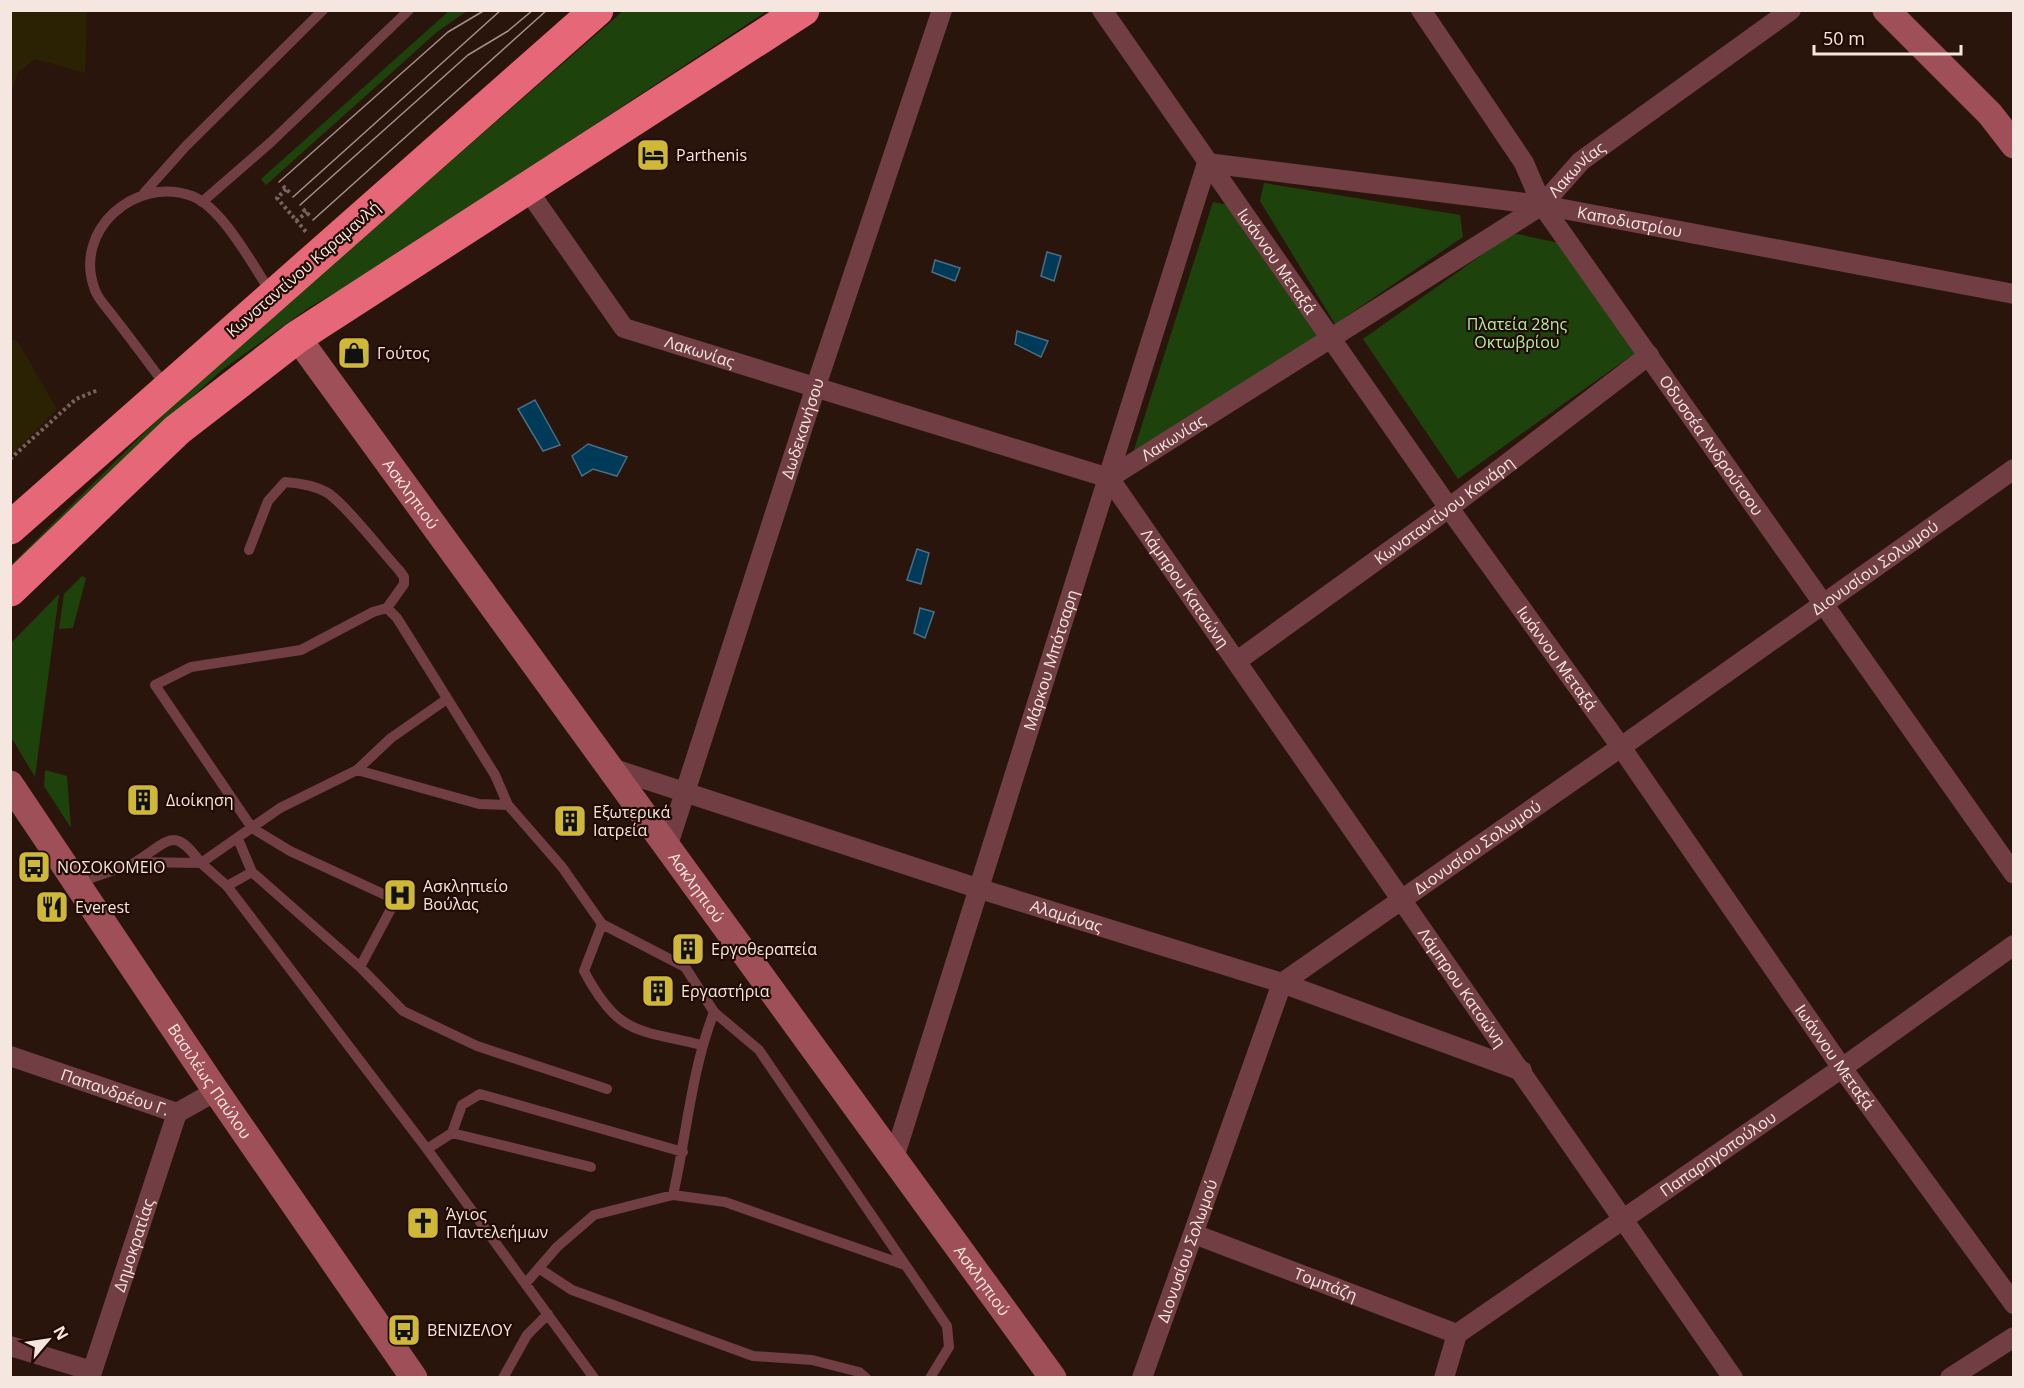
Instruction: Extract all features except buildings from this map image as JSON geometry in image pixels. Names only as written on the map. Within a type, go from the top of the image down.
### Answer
[{"type":"highway","name":"Κωνσταντίνου Καραμανλή","points":[[10,528],[597,10]]},
{"type":"highway","points":[[10,590],[177,429],[297,337],[803,10]]},
{"type":"street","name":"Δωδεκανήσου","points":[[667,848],[816,386],[942,10]]},
{"type":"street","name":"Ιωάννου Μεταξά","points":[[1102,10],[1449,508],[1621,747],[1842,1068],[2013,1304]]},
{"type":"street","name":"Οδυσσέα Ανδρούτσου","points":[[1421,10],[1524,163],[1542,206],[2013,874]]},
{"type":"street","name":"Λακωνίας","points":[[527,189],[624,328],[1109,478],[1542,206],[1581,161],[1791,10]]},
{"type":"street","points":[[1886,10],[1990,114],[2013,145]]},
{"type":"street","name":"Καποδιστρίου","points":[[1207,163],[1542,206],[2013,294]]},
{"type":"street","name":"Μάρκου Μπότσαρη","points":[[894,1158],[977,888],[1109,478],[1207,163]]},
{"type":"street","name":"Ασκληπιού","points":[[297,337],[1053,1377]]},
{"type":"street","name":"Κωνσταντίνου Κανάρη","points":[[1237,661],[1449,508],[1649,356]]},
{"type":"street","name":"Διονυσίου Σολωμού","points":[[1142,1377],[1282,983],[1621,747],[2013,469]]},
{"type":"street","name":"Λάμπρου Κατσώνη","points":[[1109,478],[1733,1377]]},
{"type":"street","name":"Αλαμάνας","points":[[608,766],[977,888],[1282,983],[1522,1071]]},
{"type":"street","name":"Βασιλέως Παύλου","points":[[12,789],[216,1091],[414,1377]]},
{"type":"street","name":"Παπαρηγοπούλου","points":[[1457,1334],[1842,1068],[2013,945]]},
{"type":"street","name":"Παπανδρέου Γ.","points":[[10,1056],[177,1113],[216,1091]]},
{"type":"street","name":"Δημοκρατίας","points":[[91,1374],[177,1113]]},
{"type":"street","name":"Τομπάζη","points":[[1194,1233],[1457,1334]]},
{"type":"street","points":[[1444,1377],[1457,1334]]},
{"type":"street","points":[[1950,1377],[2013,1337]]},
{"type":"street","points":[[10,1346],[91,1374]]},
{"type":"lane","points":[[167,388],[95,291],[90,267],[93,242],[105,220],[123,204],[144,193],[185,147],[323,10]]},
{"type":"lane","points":[[202,202],[271,142],[409,10]]},
{"type":"lane","points":[[144,193],[169,191],[192,197],[213,209],[273,295]]},
{"type":"lane","points":[[249,550],[268,501],[285,483],[299,483],[327,492],[404,577],[404,584],[387,608],[373,612],[301,650],[191,667],[155,685],[252,828],[290,851],[394,899],[360,967]]},
{"type":"lane","points":[[387,608],[398,618],[495,775],[507,805],[562,867],[602,924],[685,967],[714,1012],[759,1050],[947,1326],[949,1347],[930,1377]]},
{"type":"lane","points":[[136,862],[201,863],[280,808],[357,770],[392,738],[447,699]]},
{"type":"lane","points":[[357,770],[479,804],[507,805]]},
{"type":"lane","points":[[238,838],[252,872],[360,967],[403,1011],[477,1046],[607,1089]]},
{"type":"lane","points":[[77,883],[136,862],[168,842],[177,839],[186,843],[201,863],[227,886],[427,1149],[594,1377]]},
{"type":"lane","points":[[227,886],[252,872]]},
{"type":"lane","points":[[602,924],[584,971],[605,1006],[621,1023],[701,1045]]},
{"type":"lane","points":[[673,1196],[683,1152],[689,1101],[701,1045],[714,1012]]},
{"type":"lane","points":[[427,1149],[452,1133],[462,1105],[480,1094],[683,1152]]},
{"type":"lane","points":[[452,1133],[591,1167]]},
{"type":"lane","points":[[526,1283],[556,1247],[594,1215],[673,1196],[725,1202],[905,1265]]},
{"type":"lane","points":[[540,1269],[572,1290],[753,1356],[812,1360],[859,1372],[866,1377]]},
{"type":"lane","points":[[503,1377],[527,1335],[548,1314]]},
{"type":"path","points":[[286,189],[277,198],[323,252]]},
{"type":"path","points":[[296,221],[307,212]]},
{"type":"path","points":[[10,459],[76,399],[98,390]]},
{"type":"green space","points":[[449,11],[467,11],[437,32],[266,185],[261,179]]},
{"type":"green space","points":[[623,11],[767,11],[365,276],[310,307],[222,370],[151,434],[11,571],[11,565],[148,429],[217,365]]},
{"type":"green space","points":[[1264,183],[1460,215],[1463,237],[1335,324],[1260,201]]},
{"type":"green space","points":[[1213,202],[1228,205],[1320,334],[1131,459]]},
{"type":"green space","name":"Πλατεία 28ης Οκτωβρίου","points":[[1513,233],[1559,243],[1635,353],[1458,479],[1363,339]]},
{"type":"green space","points":[[82,576],[86,578],[73,628],[59,629],[64,594]]},
{"type":"green space","points":[[59,594],[35,777],[11,737],[11,643]]},
{"type":"green space","points":[[45,770],[67,776],[71,828],[44,786]]},
{"type":"sand","points":[[11,10],[87,11],[85,73],[35,59],[18,72],[11,92]]},
{"type":"sand","points":[[11,339],[18,342],[57,409],[11,456]]},
{"type":"water","points":[[1047,252],[1061,256],[1054,281],[1041,276]]},
{"type":"water","points":[[935,260],[960,268],[955,281],[932,272]]},
{"type":"water","points":[[1017,331],[1048,341],[1041,357],[1015,344]]},
{"type":"water","points":[[535,400],[560,445],[543,451],[518,409]]},
{"type":"water","points":[[588,444],[627,457],[617,476],[593,469],[582,476],[572,456]]},
{"type":"water","points":[[917,549],[929,553],[921,584],[907,580]]},
{"type":"water","points":[[920,608],[934,612],[925,638],[914,633]]},
{"type":"tram line","points":[[279,182],[448,32],[485,10]]},
{"type":"tram line","points":[[293,197],[501,10]]},
{"type":"tram line","points":[[300,205],[468,55],[508,31],[533,10]]},
{"type":"tram line","points":[[313,220],[547,10]]},
{"type":"place","name":"Parthenis","points":[[653,155]]},
{"type":"place","name":"Γούτος","points":[[354,353]]},
{"type":"place","name":"Διοίκηση","points":[[143,800]]},
{"type":"place","name":"Εξωτερικά Ιατρεία","points":[[570,821]]},
{"type":"place","name":"ΝΟΣΟΚΟΜΕΙΟ","points":[[34,867]]},
{"type":"place","name":"Ασκληπιείο Βούλας","points":[[400,895]]},
{"type":"place","name":"Everest","points":[[52,907]]},
{"type":"place","name":"Εργοθεραπεία","points":[[688,949]]},
{"type":"place","name":"Εργαστήρια","points":[[658,991]]},
{"type":"place","name":"Άγιος Παντελεήμων","points":[[423,1223]]},
{"type":"place","name":"ΒΕΝΙΖΕΛΟΥ","points":[[404,1330]]}]
